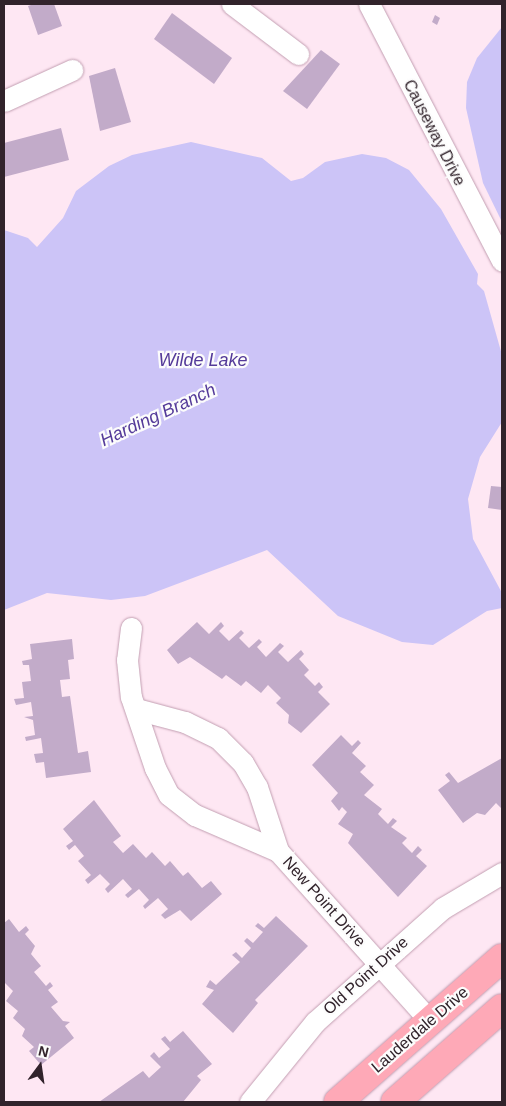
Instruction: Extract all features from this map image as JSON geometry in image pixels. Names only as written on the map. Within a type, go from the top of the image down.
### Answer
[{"type":"main road","name":"Lauderdale Drive","points":[[338,1102],[502,958]]},
{"type":"main road","points":[[395,1102],[502,1008]]},
{"type":"street","points":[[232,4],[298,54]]},
{"type":"street","name":"Causeway Drive","points":[[369,4],[502,261]]},
{"type":"street","points":[[4,100],[72,70]]},
{"type":"street","name":"New Point Drive","points":[[131,628],[127,660],[136,709],[169,795],[195,815],[278,851],[430,1021]]},
{"type":"street","name":"New Point Drive","points":[[136,709],[185,722],[218,738],[244,763],[258,787],[278,851]]},
{"type":"street","name":"Old Point Drive","points":[[250,1102],[315,1022],[443,908],[502,873]]},
{"type":"water","points":[[502,27],[502,222],[483,183],[466,108],[467,82],[477,58]]},
{"type":"water","name":"Wilde Lake","points":[[191,142],[262,158],[291,181],[303,178],[325,162],[362,154],[386,158],[409,170],[441,209],[478,274],[477,284],[484,291],[502,355],[502,422],[480,457],[468,499],[473,539],[502,593],[502,608],[487,611],[433,645],[402,642],[338,616],[267,550],[145,596],[111,600],[47,593],[4,610],[4,230],[28,238],[37,247],[63,218],[76,191],[109,166],[132,155]]},
{"type":"building","points":[[34,4],[54,4],[62,26],[38,35],[28,6]]},
{"type":"building","points":[[172,13],[232,58],[214,84],[154,39]]},
{"type":"building","points":[[435,15],[440,18],[437,25],[432,22]]},
{"type":"building","points":[[321,50],[340,64],[307,109],[283,91]]},
{"type":"building","points":[[115,68],[131,122],[100,131],[89,76]]},
{"type":"building","points":[[61,128],[69,160],[4,177],[4,143]]},
{"type":"building","points":[[491,486],[502,487],[502,510],[488,508]]},
{"type":"building","points":[[197,622],[209,634],[221,622],[224,626],[219,631],[229,641],[241,630],[244,633],[239,638],[249,648],[259,639],[262,642],[257,647],[266,657],[280,643],[284,646],[278,652],[288,662],[301,650],[304,654],[299,659],[309,670],[304,675],[315,686],[319,682],[323,687],[318,692],[330,704],[301,733],[288,723],[289,715],[276,703],[281,698],[268,685],[261,693],[246,681],[241,686],[226,675],[222,679],[190,657],[178,664],[167,650]]},
{"type":"building","points":[[72,639],[74,659],[68,660],[70,679],[60,680],[62,697],[70,696],[78,753],[88,751],[91,772],[46,778],[44,762],[36,763],[34,754],[43,753],[41,738],[26,741],[25,737],[35,735],[33,720],[24,717],[33,716],[31,702],[16,705],[14,699],[24,698],[22,682],[31,681],[29,665],[23,665],[22,661],[32,659],[30,644]]},
{"type":"building","points":[[341,735],[352,746],[358,740],[361,743],[352,753],[366,766],[360,772],[374,785],[364,795],[382,809],[378,814],[388,824],[393,818],[397,821],[391,827],[407,838],[402,843],[412,853],[418,846],[422,850],[416,856],[427,866],[398,897],[348,843],[353,834],[338,824],[347,812],[342,807],[339,811],[331,801],[338,793],[312,765]]},
{"type":"building","points":[[502,758],[502,809],[496,803],[485,815],[477,813],[463,823],[438,790],[450,781],[445,775],[449,772],[458,783]]},
{"type":"building","points":[[94,800],[121,836],[113,842],[123,853],[133,844],[146,858],[152,852],[165,866],[170,861],[183,876],[188,872],[202,888],[211,881],[222,894],[191,921],[180,910],[165,919],[161,915],[168,909],[158,898],[145,909],[143,906],[149,900],[139,889],[128,898],[125,895],[132,889],[123,879],[108,893],[105,889],[110,884],[100,874],[88,884],[85,880],[91,875],[78,861],[84,856],[75,845],[69,850],[66,846],[73,841],[63,829]]},
{"type":"building","points":[[276,916],[308,946],[255,1000],[258,1003],[233,1033],[202,1004],[214,990],[206,987],[210,980],[216,985],[240,962],[232,955],[236,952],[242,958],[251,948],[244,941],[247,938],[253,943],[263,932],[255,926],[258,923],[264,928]]},
{"type":"building","points":[[9,919],[19,932],[26,926],[29,930],[25,934],[35,946],[31,954],[41,966],[34,972],[46,986],[50,982],[53,986],[48,990],[58,1002],[51,1007],[63,1021],[70,1022],[65,1026],[74,1038],[41,1065],[29,1051],[34,1047],[22,1036],[25,1029],[13,1018],[18,1011],[6,1001],[13,991],[4,982],[4,923]]},
{"type":"building","points":[[183,1031],[212,1064],[197,1076],[201,1080],[183,1102],[99,1102],[143,1071],[149,1078],[161,1067],[150,1056],[154,1052],[159,1058],[170,1049],[161,1039],[165,1036],[170,1042]]},
{"type":"water label","name":"Harding Branch","points":[[158,415]]}]
